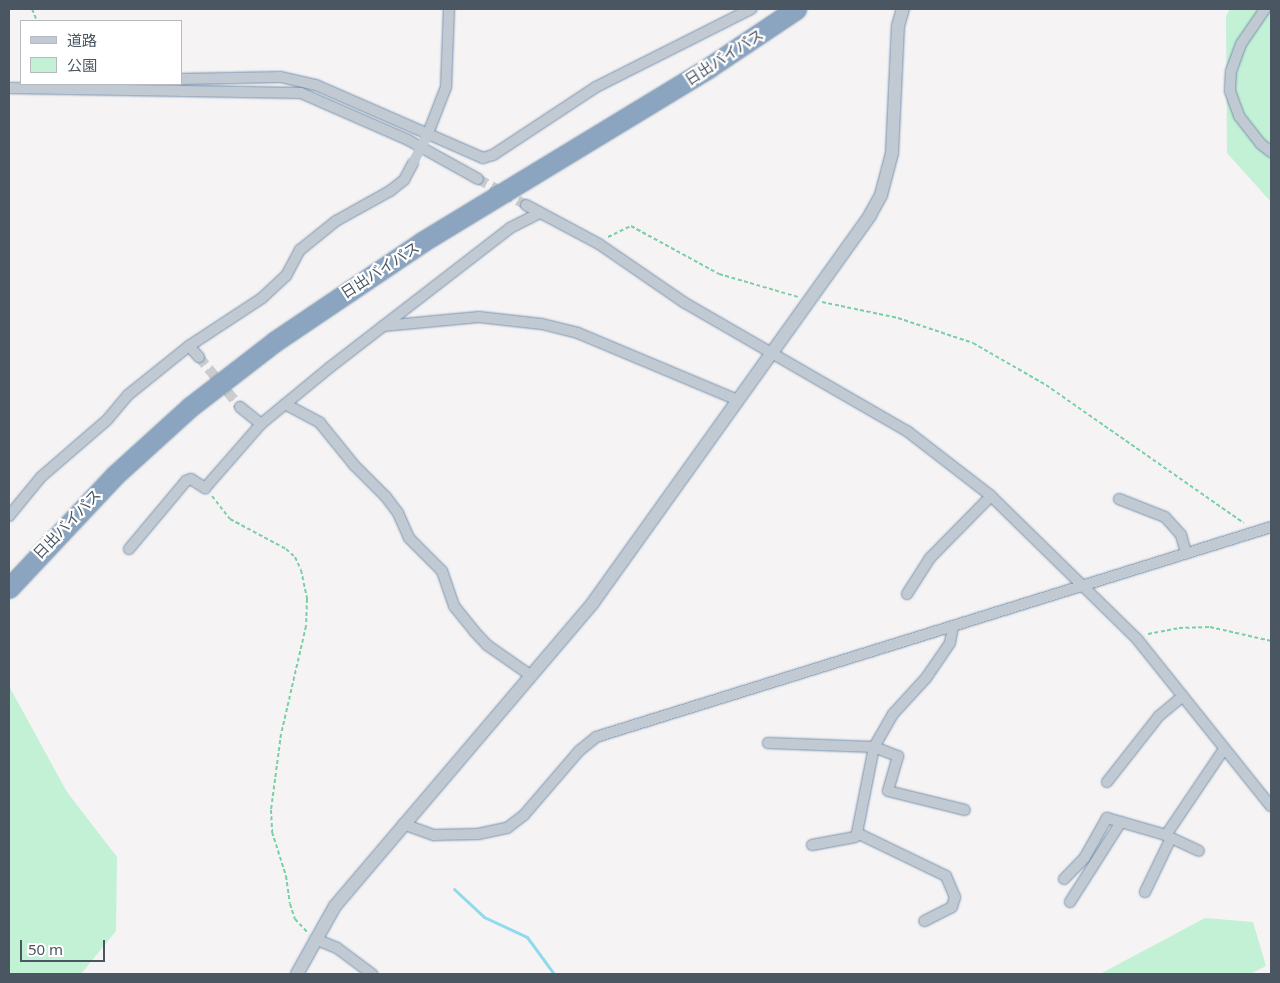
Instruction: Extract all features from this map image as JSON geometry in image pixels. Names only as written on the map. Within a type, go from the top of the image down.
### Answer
[{"type":"highway","name":"日出バイパス","points":[[9,588],[114,476],[190,407],[274,342],[422,242],[708,68],[796,9]]},
{"type":"street","points":[[9,516],[41,476],[107,420],[128,395],[189,346],[262,298],[286,276],[300,250],[336,221],[390,191],[404,180],[428,135],[446,87],[449,9]]},
{"type":"street","points":[[182,79],[281,77],[316,84],[482,158],[492,155],[596,87],[750,9]]},
{"type":"street","points":[[297,974],[335,906],[592,604],[737,400],[775,352],[870,215],[881,195],[892,153],[898,26],[903,9]]},
{"type":"street","points":[[1265,9],[1241,44],[1231,71],[1230,91],[1239,116],[1261,144],[1271,152]]},
{"type":"street","points":[[9,88],[77,85]]},
{"type":"street","points":[[60,86],[301,92],[408,140],[478,179]]},
{"type":"street","points":[[526,205],[599,244],[685,303],[775,352],[907,431],[991,496],[1084,584],[1136,639],[1271,806]]},
{"type":"street","points":[[130,549],[186,481],[191,479],[205,488],[261,424],[285,404],[381,326],[510,228],[539,213]]},
{"type":"street","points":[[381,326],[479,317],[542,324],[578,334],[737,400]]},
{"type":"street","points":[[189,346],[199,357]]},
{"type":"street","points":[[285,404],[320,423],[354,465],[386,497],[398,513],[408,538],[442,571],[454,606],[474,631],[487,645],[530,676]]},
{"type":"street","points":[[240,407],[261,424]]},
{"type":"street","points":[[907,594],[930,558],[991,496]]},
{"type":"street","points":[[1120,499],[1165,517],[1181,535],[1186,553]]},
{"type":"street","points":[[403,824],[434,834],[478,834],[508,828],[524,815],[579,751],[596,737],[953,627],[1271,526]]},
{"type":"street","points":[[812,846],[855,837],[874,747],[893,714],[926,678],[950,643],[953,627]]},
{"type":"street","points":[[1107,782],[1160,716],[1182,696]]},
{"type":"street","points":[[768,743],[874,747],[898,756],[888,791],[965,810]]},
{"type":"street","points":[[1146,892],[1169,837],[1224,750]]},
{"type":"street","points":[[1064,879],[1085,856],[1107,818],[1169,837],[1199,851]]},
{"type":"street","points":[[1070,902],[1121,822]]},
{"type":"street","points":[[857,833],[946,876],[954,897],[952,907],[924,921]]},
{"type":"street","points":[[315,939],[337,948],[359,968],[372,974]]},
{"type":"path","points":[[599,244],[613,233],[631,226],[719,274],[810,300],[898,318],[973,343],[1046,385],[1254,530]]},
{"type":"path","points":[[205,488],[230,519],[286,549],[295,557],[301,570],[307,599],[306,626],[281,734],[271,810],[272,832],[286,876],[290,904],[296,919],[315,939]]},
{"type":"path","points":[[1136,639],[1179,628],[1210,627],[1271,641]]},
{"type":"green space","points":[[1230,9],[1271,9],[1271,202],[1227,153],[1226,16]]},
{"type":"green space","points":[[9,686],[67,792],[117,857],[116,931],[81,974],[9,974]]},
{"type":"green space","points":[[1205,918],[1253,922],[1266,966],[1250,974],[1100,974]]},
{"type":"waterway","points":[[454,889],[484,917],[527,937],[554,974]]},
{"type":"tunnel","points":[[478,179],[526,205]]},
{"type":"tunnel","points":[[199,357],[240,407]]}]
